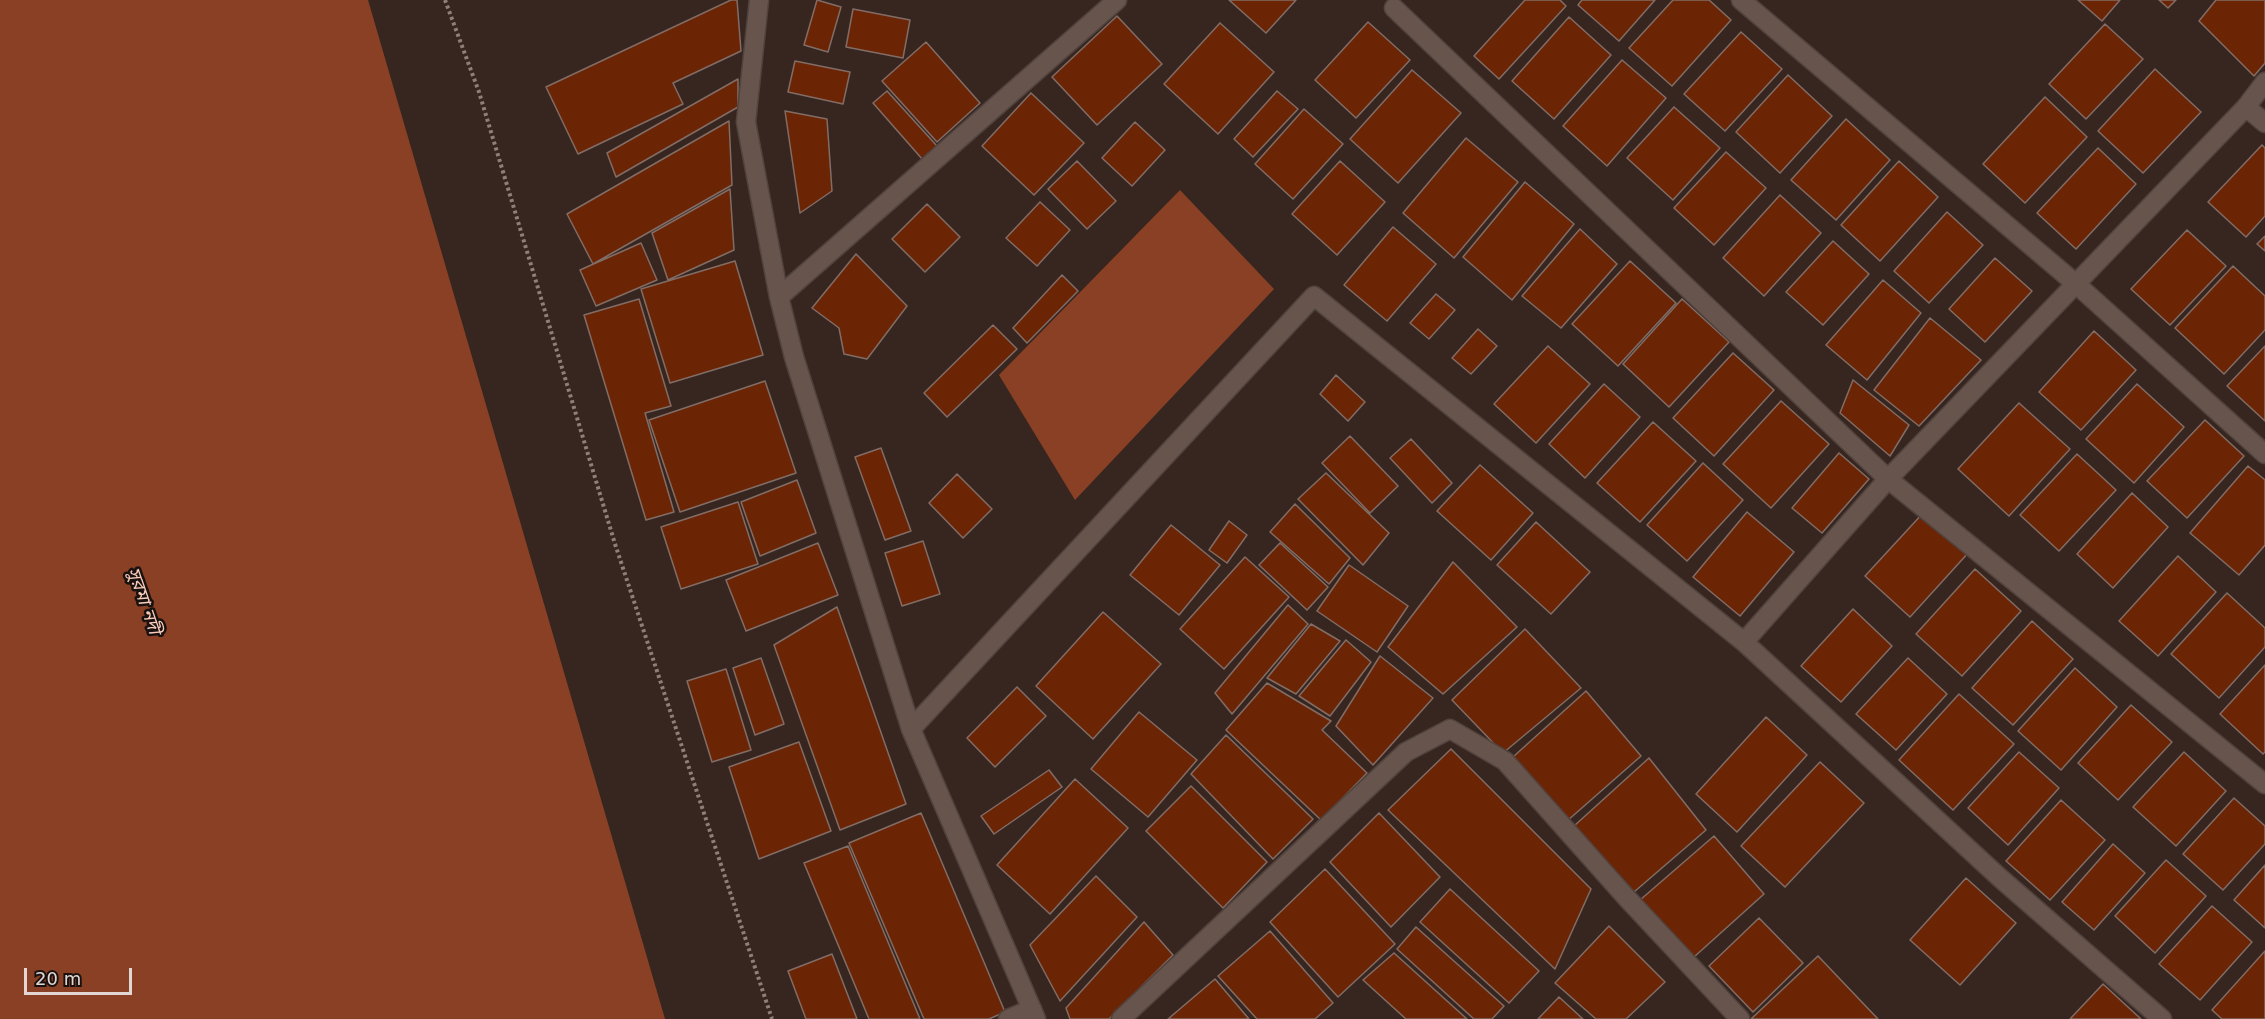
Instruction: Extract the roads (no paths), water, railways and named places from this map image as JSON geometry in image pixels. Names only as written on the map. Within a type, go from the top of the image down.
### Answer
[{"type":"street","points":[[759,0],[746,122],[779,297],[794,357],[911,729],[1034,1014],[1008,1019]]},
{"type":"street","points":[[779,297],[1117,0]]},
{"type":"street","points":[[1741,0],[2075,283],[2265,454]]},
{"type":"street","points":[[1394,8],[1888,479],[2265,784]]},
{"type":"street","points":[[1744,642],[1888,479],[2246,107],[2265,82]]},
{"type":"street","points":[[2246,107],[2265,123]]},
{"type":"street","points":[[911,729],[1314,296],[1744,642],[1999,877],[2162,1019]]},
{"type":"street","points":[[1121,1019],[1406,752],[1450,729],[1505,761],[1624,896],[1740,1019]]},
{"type":"water","name":"সুরমা নদী","points":[[0,0],[368,0],[665,1019],[0,1019]]},
{"type":"water","points":[[1180,190],[1274,289],[1075,500],[999,375]]}]
